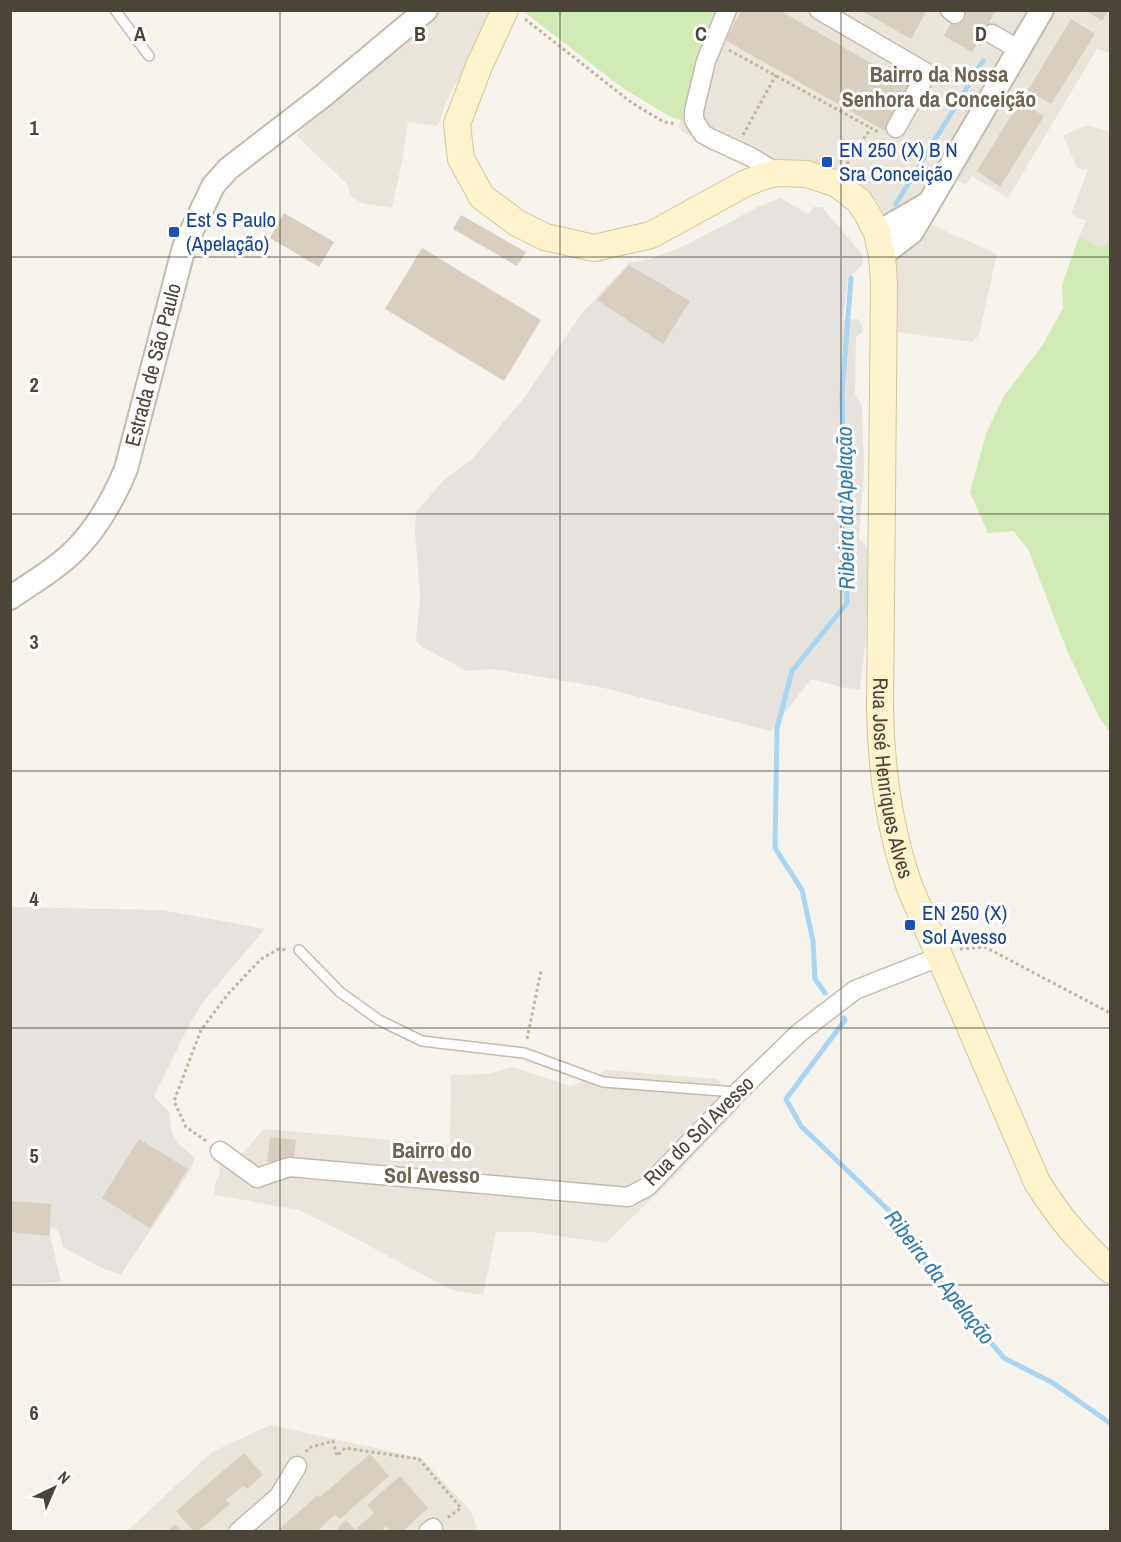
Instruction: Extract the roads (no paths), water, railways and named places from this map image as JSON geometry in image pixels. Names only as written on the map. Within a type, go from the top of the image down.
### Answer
[{"type":"main road","points":[[512,13],[479,66],[457,124],[461,159],[482,197],[517,223],[545,237],[594,248],[651,235],[747,183],[777,173],[807,174],[834,183],[859,201],[880,244]]},
{"type":"main road","name":"Rua José Henriques Alves","points":[[880,244],[884,283],[879,640],[880,741],[883,776],[898,855],[939,957],[1037,1182],[1075,1236],[1110,1270]]},
{"type":"street","name":"Estrada de São Paulo","points":[[10,598],[71,554],[102,516],[117,492],[126,469],[184,247],[213,186],[228,169],[324,95],[426,10]]},
{"type":"street","points":[[727,10],[706,61],[694,120],[698,128],[712,139],[751,157],[777,173]]},
{"type":"street","points":[[819,10],[927,73],[896,128]]},
{"type":"street","points":[[880,244],[912,232],[1042,10]]},
{"type":"street","points":[[992,34],[1018,49]]},
{"type":"street","name":"Rua do Sol Avesso","points":[[220,1151],[256,1178],[289,1167],[628,1197],[647,1187],[737,1093],[799,1033],[855,990],[939,957]]},
{"type":"street","points":[[238,1532],[279,1496],[297,1466]]},
{"type":"lane","points":[[115,10],[149,56]]},
{"type":"lane","points":[[299,950],[340,992],[379,1020],[422,1041],[524,1053],[603,1082],[737,1093]]},
{"type":"waterway","name":"Ribeira da Apelação","points":[[896,204],[983,61]]},
{"type":"waterway","name":"Ribeira da Apelação","points":[[825,993],[815,979],[813,941],[802,890],[775,848],[777,728],[792,671],[847,603],[842,394],[851,278]]},
{"type":"waterway","name":"Ribeira da Apelação","points":[[844,1018],[845,1020],[786,1099],[801,1126],[905,1226],[926,1265],[1004,1358],[1053,1383],[1110,1423]]},
{"type":"tunnel","points":[[955,14],[992,34]]},
{"type":"place","name":"EN 250 (X) B N Sra Conceição","points":[[827,162]]},
{"type":"place","name":"Est S Paulo (Apelação)","points":[[174,232]]},
{"type":"place","name":"EN 250 (X) Sol Avesso","points":[[910,925]]},
{"type":"district","name":"Bairro da Nossa Senhora da Conceição","points":[[939,86]]},
{"type":"district","name":"Bairro do Sol Avesso","points":[[432,1162]]}]
